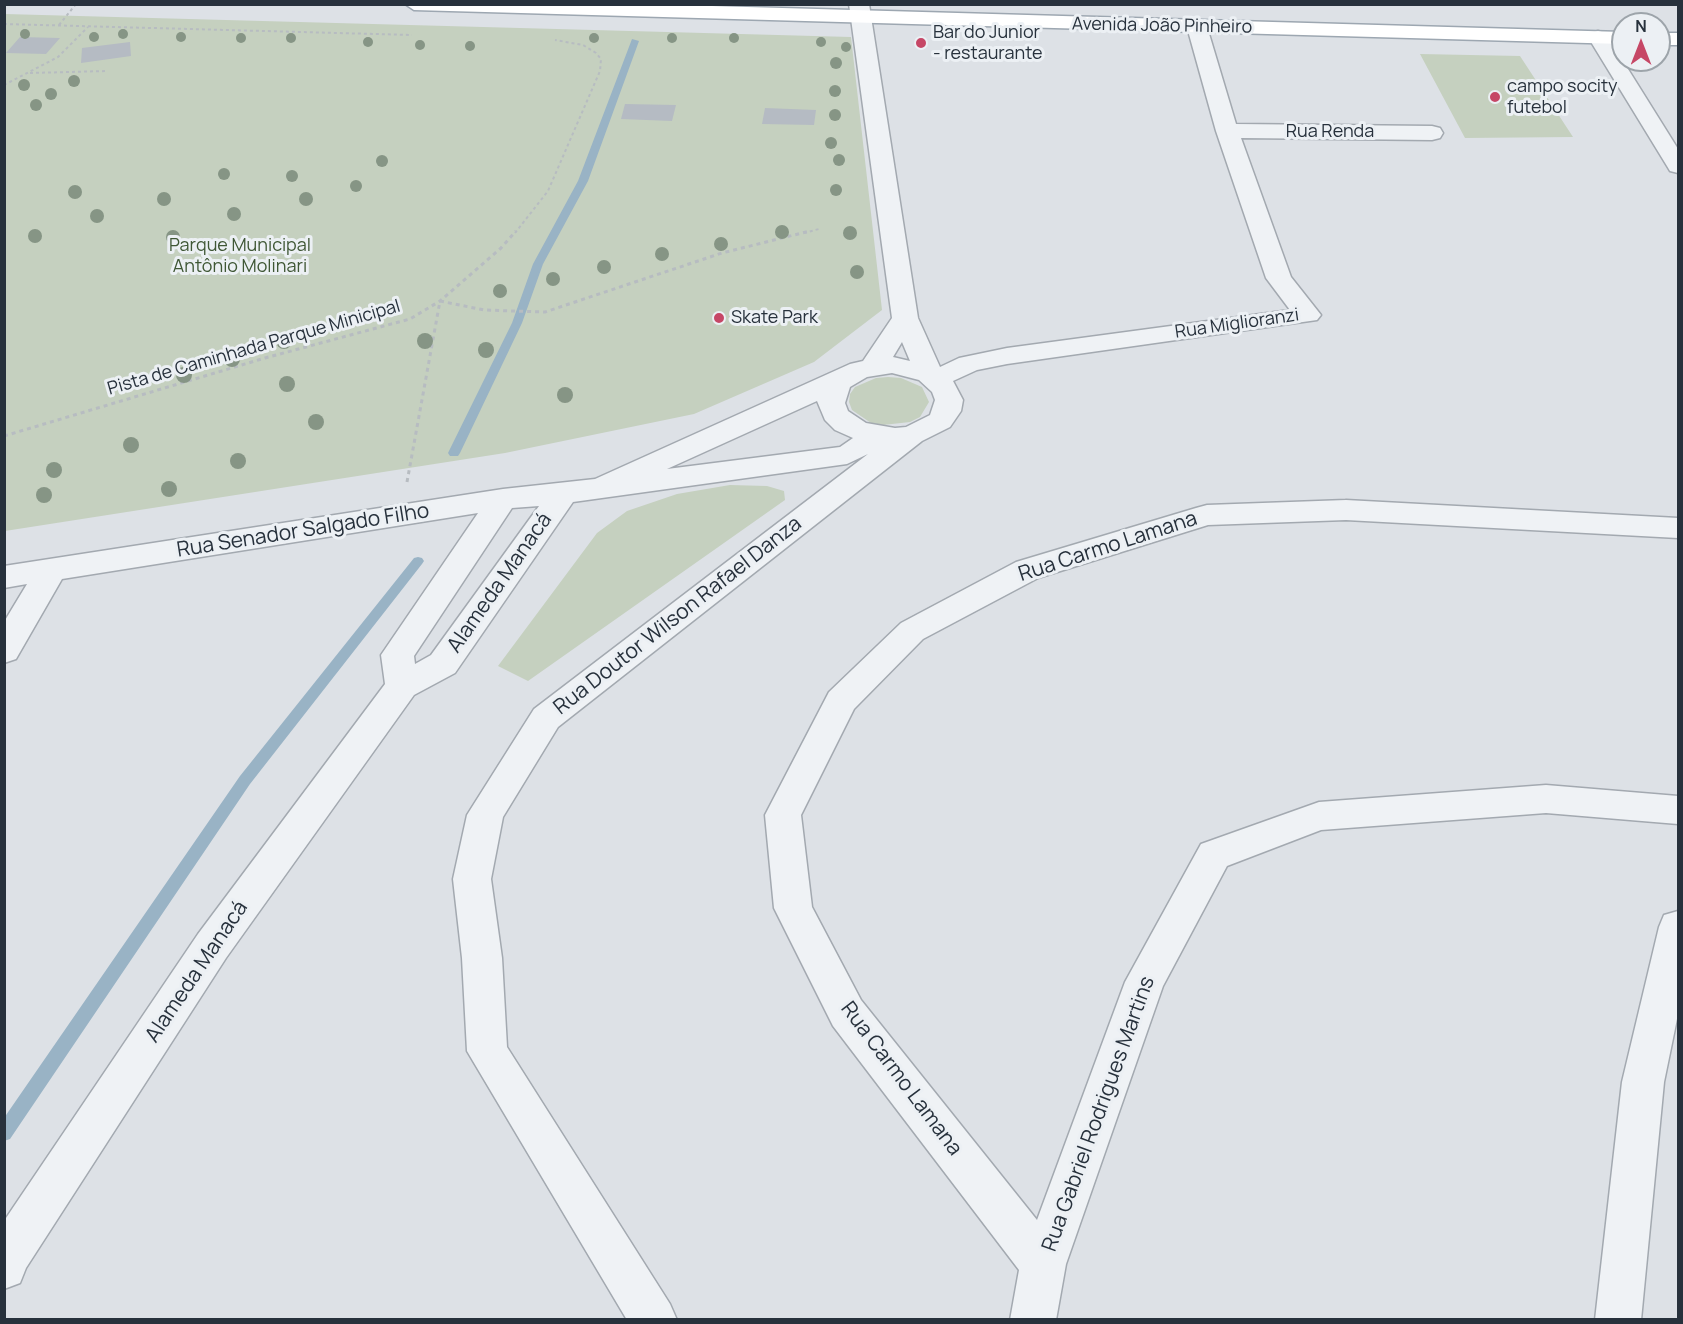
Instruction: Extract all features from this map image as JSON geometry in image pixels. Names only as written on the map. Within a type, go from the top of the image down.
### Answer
[{"type":"main road","name":"Avenida João Pinheiro","points":[[414,4],[861,12],[1197,27],[1611,38]]},
{"type":"street","points":[[602,487],[847,455],[940,421],[947,411],[949,400],[945,389],[932,377],[905,318],[861,12]]},
{"type":"street","name":"Rua Miglioranzi","points":[[932,377],[969,364],[1007,356],[1308,315],[1279,278],[1227,131],[1197,27]]},
{"type":"street","points":[[1598,37],[1678,166]]},
{"type":"street","name":"Rua Renda","points":[[1227,131],[1432,133]]},
{"type":"street","points":[[873,367],[905,318]]},
{"type":"street","points":[[602,487],[840,381],[855,372],[892,365],[932,377]]},
{"type":"street","points":[[840,381],[833,391],[831,403],[835,414],[852,428],[894,436]]},
{"type":"street","name":"Rua Doutor Wilson Rafael Danza","points":[[654,1320],[487,1051],[482,958],[472,879],[485,815],[546,718],[894,436]]},
{"type":"street","name":"Rua Senador Salgado Filho","points":[[4,577],[50,572],[503,499],[563,494],[602,487]]},
{"type":"street","name":"Alameda Manacá","points":[[4,1267],[7,1257],[212,946],[402,686],[443,664],[563,494]]},
{"type":"street","name":"Alameda Manacá","points":[[402,686],[397,655],[503,499]]},
{"type":"street","name":"Rua Carmo Lamana","points":[[1043,1264],[847,1012],[793,908],[783,815],[842,701],[912,631],[1027,570],[1207,515],[1346,510],[1678,528]]},
{"type":"street","points":[[4,651],[50,572]]},
{"type":"street","name":"Rua Gabriel Rodrigues Martins","points":[[1033,1320],[1043,1264],[1145,982],[1214,855],[1319,816],[1546,799],[1678,810]]},
{"type":"street","points":[[1618,1320],[1644,1082],[1678,927]]},
{"type":"path","points":[[59,26],[76,4]]},
{"type":"path","points":[[4,24],[416,35]]},
{"type":"path","points":[[4,85],[58,57],[88,27]]},
{"type":"path","name":"Pista de Caminhada Parque Minicipal","points":[[4,436],[266,358],[372,331],[410,319],[440,301],[501,248],[548,191],[600,71],[601,59],[583,45],[548,40]]},
{"type":"path","points":[[28,73],[107,71]]},
{"type":"path","points":[[401,515],[417,415],[440,301],[484,310],[545,312],[722,253],[819,229]]},
{"type":"green space","name":"Parque Municipal Antônio Molinari","points":[[5,14],[851,37],[882,310],[814,362],[694,414],[505,453],[5,531]]},
{"type":"green space","name":"campo socity futebol","points":[[1420,54],[1520,56],[1573,137],[1465,138]]},
{"type":"green space","points":[[876,378],[901,378],[922,387],[929,402],[920,417],[910,422],[883,425],[871,423],[852,410],[849,402],[850,394],[855,387]]},
{"type":"green space","points":[[730,485],[767,486],[784,491],[785,500],[528,681],[498,666],[597,533],[627,511],[677,494]]},
{"type":"building","points":[[20,37],[60,38],[46,54],[6,53]]},
{"type":"building","points":[[130,42],[131,56],[81,63],[82,48]]},
{"type":"building","points":[[625,104],[676,105],[672,121],[621,119]]},
{"type":"building","points":[[765,108],[816,110],[814,125],[762,124]]},
{"type":"waterway","points":[[454,453],[517,323],[538,264],[583,181],[635,41]]},
{"type":"waterway","points":[[4,1133],[245,780],[418,561]]},
{"type":"place","name":"Bar do Junior - restaurante","points":[[921,43]]},
{"type":"place","name":"campo socity futebol","points":[[1495,97]]},
{"type":"place","name":"Skate Park","points":[[719,318]]}]
